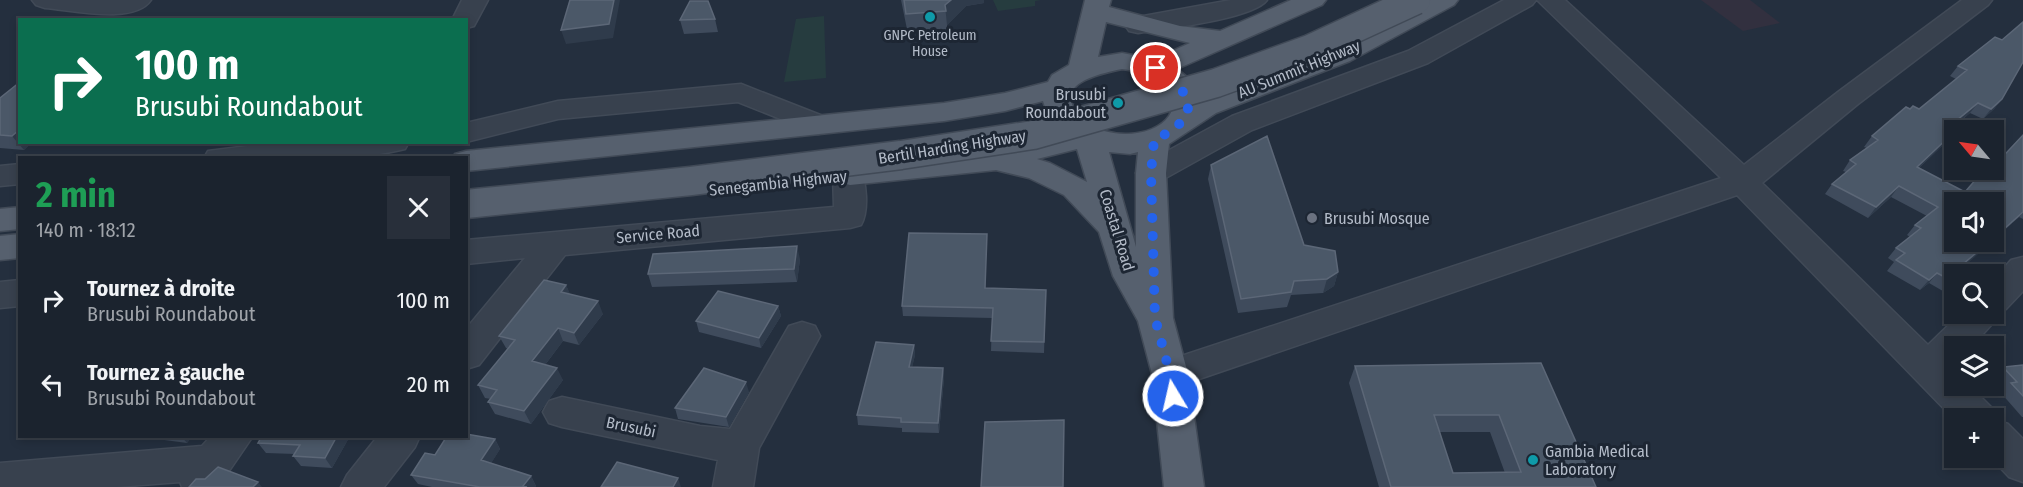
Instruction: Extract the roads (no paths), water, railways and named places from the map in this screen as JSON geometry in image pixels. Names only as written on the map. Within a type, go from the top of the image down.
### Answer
[{"type":"main road","points":[[1149,66],[1226,39],[1313,0]]},
{"type":"main road","name":"Bertil Harding Highway","points":[[468,181],[823,148],[980,127],[1218,63],[1364,0]]},
{"type":"main road","name":"Bertil Harding Highway","points":[[468,204],[703,180],[901,155],[1033,135],[1216,83],[1310,49],[1416,0]]},
{"type":"main road","name":"AU Summit Highway","points":[[1183,120],[1206,106],[1340,55],[1445,0]]},
{"type":"main road","points":[[1102,6],[1138,25],[1179,34],[1226,39]]},
{"type":"main road","points":[[1102,6],[1149,66]]},
{"type":"main road","points":[[1082,68],[1102,6]]},
{"type":"main road","points":[[1122,61],[1149,66],[1176,81],[1185,94],[1188,107],[1183,120],[1171,132],[1154,140],[1132,143],[1110,142],[1088,137],[1071,127],[1059,115],[1055,101],[1058,88],[1067,76],[1082,68],[1122,61]]},
{"type":"main road","points":[[468,161],[944,112],[1005,102],[1058,88]]},
{"type":"main road","name":"Coastal Road","points":[[1088,137],[1094,151],[1113,227],[1139,298],[1155,318]]},
{"type":"main road","name":"Senegambia Highway","points":[[468,217],[993,160],[1088,137]]},
{"type":"main road","name":"Coastal Road","points":[[1154,140],[1151,173],[1155,318],[1170,374],[1184,487]]},
{"type":"main road","points":[[993,160],[1039,170],[1061,180],[1075,188],[1113,227]]},
{"type":"main road","points":[[0,220],[18,218]]},
{"type":"main road","points":[[0,248],[18,246]]},
{"type":"street","points":[[45,0],[122,7],[138,0]]},
{"type":"street","points":[[466,18],[475,0]]},
{"type":"street","points":[[1138,25],[1232,9],[1254,0]]},
{"type":"street","points":[[1151,173],[1242,123],[1418,57],[1523,0]]},
{"type":"street","points":[[1550,0],[1743,182],[1968,408]]},
{"type":"street","points":[[1170,374],[1743,182],[1848,98],[1979,0]]},
{"type":"street","points":[[468,132],[558,110],[741,93],[818,125]]},
{"type":"street","points":[[241,156],[376,144]]},
{"type":"street","points":[[0,176],[18,174]]},
{"type":"street","name":"Service Road","points":[[468,252],[850,217],[848,176]]},
{"type":"street","points":[[468,353],[556,243]]},
{"type":"street","points":[[2004,289],[2023,269]]},
{"type":"street","points":[[0,295],[18,293]]},
{"type":"street","points":[[1929,368],[1971,324]]},
{"type":"street","points":[[733,487],[740,447],[802,336]]},
{"type":"street","name":"Brusubi","points":[[562,412],[700,442],[740,447]]},
{"type":"street","points":[[361,487],[399,438]]},
{"type":"street","points":[[2004,445],[2023,465]]},
{"type":"street","points":[[0,480],[210,462]]},
{"type":"place","name":"GNPC Petroleum House","points":[[930,17]]},
{"type":"place","name":"Brusubi Roundabout","points":[[1118,103]]},
{"type":"place","name":"Brusubi Mosque","points":[[1312,218]]},
{"type":"place","name":"Gambia Medical Laboratory","points":[[1533,460]]}]
